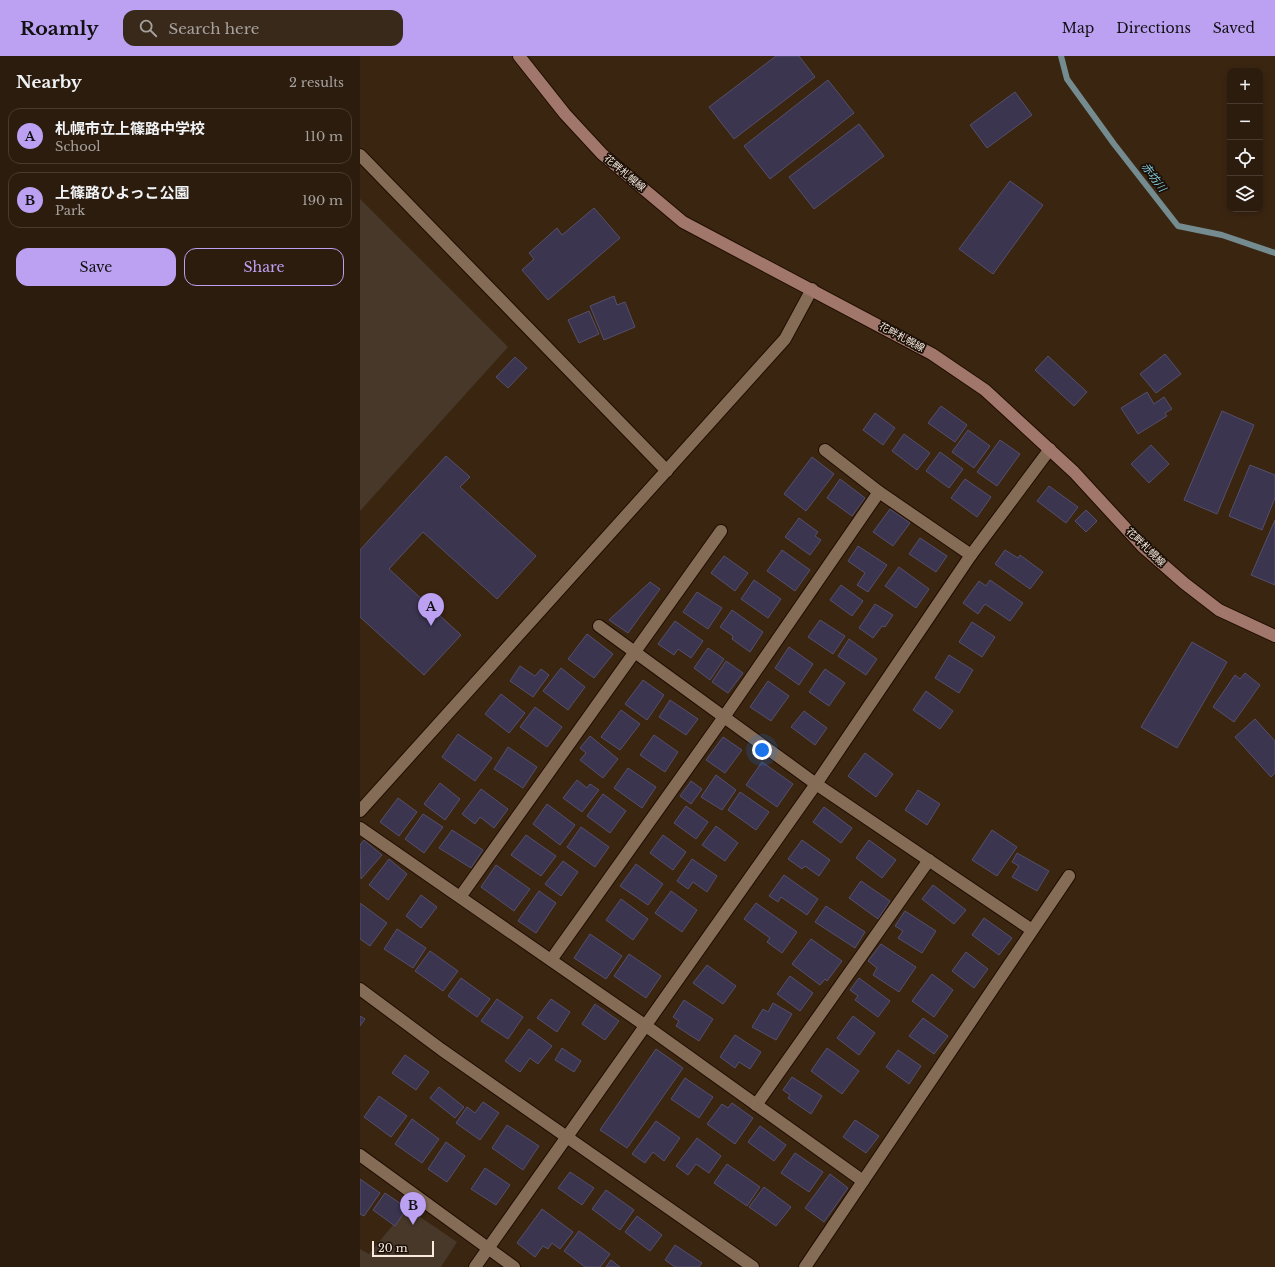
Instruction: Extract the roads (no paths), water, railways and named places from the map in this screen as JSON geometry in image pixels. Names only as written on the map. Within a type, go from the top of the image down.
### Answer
[{"type":"main road","name":"花畔札幌線","points":[[519,56],[565,114],[602,154],[683,222],[812,289],[932,354],[985,390],[1074,472],[1144,546],[1184,583],[1219,610],[1275,636]]},
{"type":"street","points":[[360,155],[666,471]]},
{"type":"street","points":[[360,811],[785,339],[812,289]]},
{"type":"street","points":[[475,1267],[816,784],[971,555],[1050,449]]},
{"type":"street","points":[[825,450],[879,492],[971,555]]},
{"type":"street","points":[[551,960],[724,717],[879,492]]},
{"type":"street","points":[[460,897],[720,531]]},
{"type":"street","points":[[599,626],[816,784],[1032,930]]},
{"type":"street","points":[[360,828],[646,1026],[863,1181]]},
{"type":"street","points":[[756,1105],[929,860]]},
{"type":"street","points":[[805,1267],[1069,876]]},
{"type":"street","points":[[360,989],[442,1050],[753,1267]]},
{"type":"street","points":[[360,1155],[514,1267]]},
{"type":"waterway","name":"赤坊川","points":[[1061,56],[1067,79],[1114,144],[1178,226],[1222,235],[1275,253]]},
{"type":"place","name":"札幌市立上篠路中学校","points":[[431,626]]},
{"type":"place","name":"上篠路ひよっこ公園","points":[[413,1225]]}]
